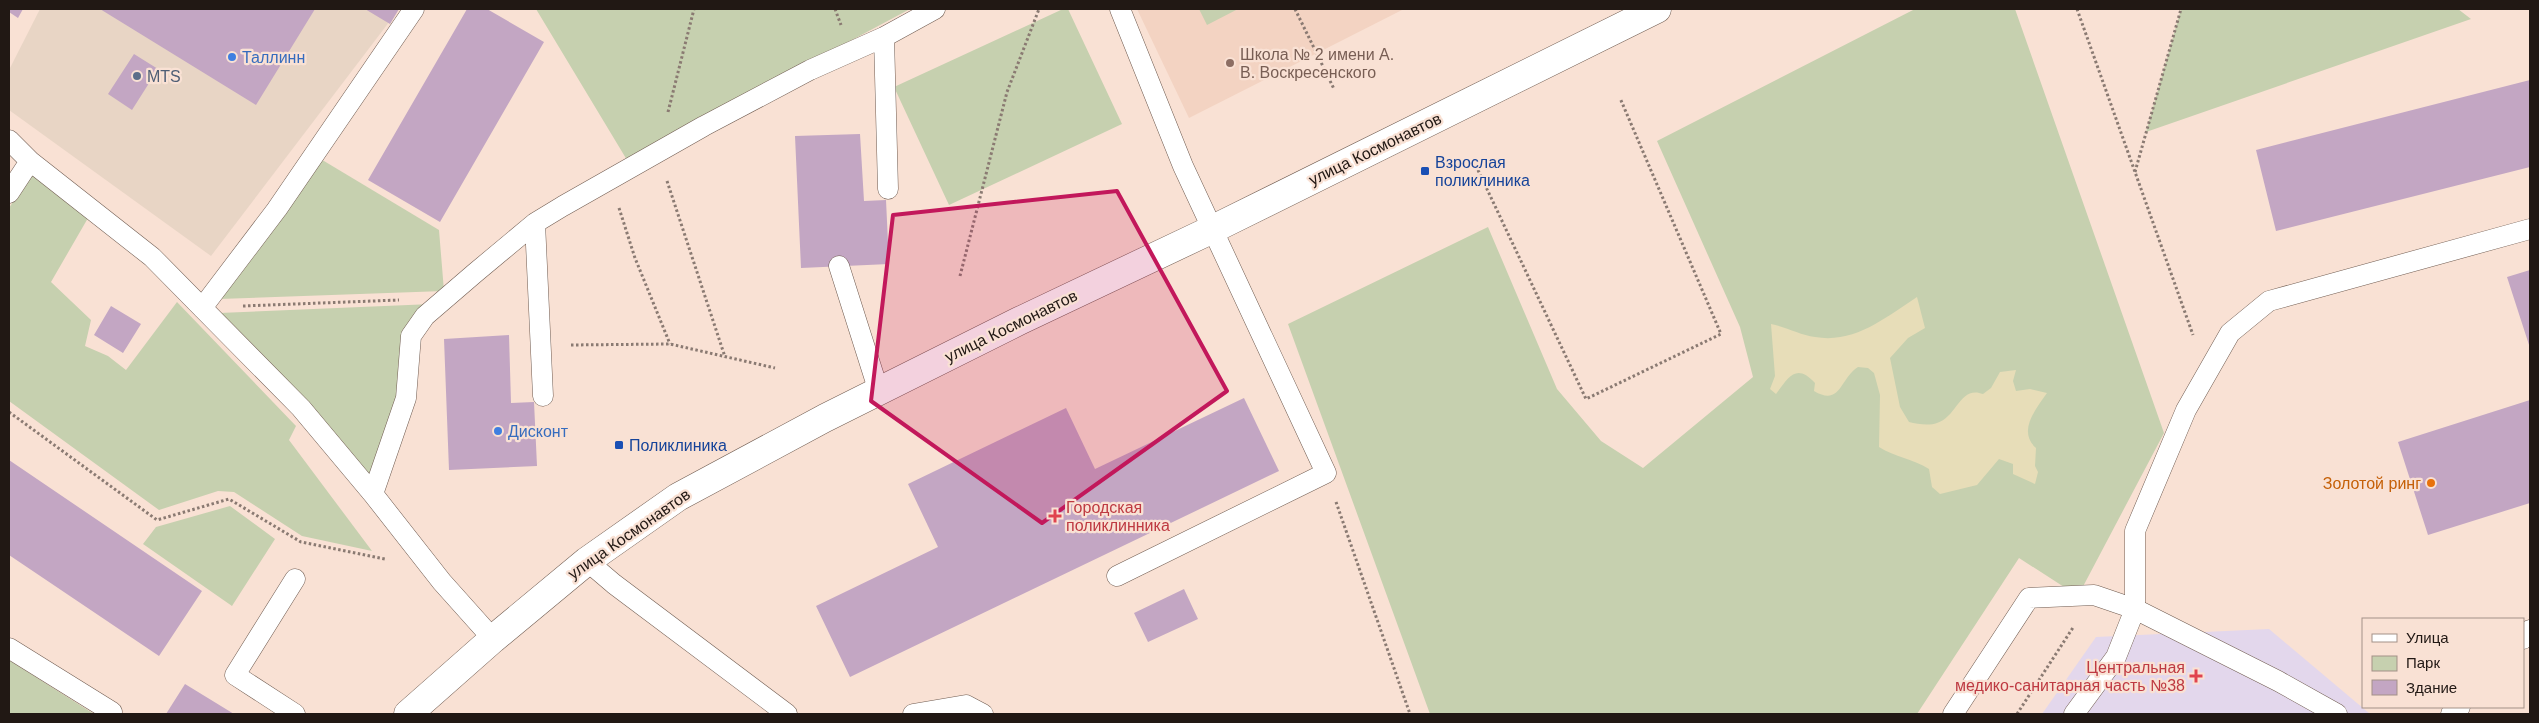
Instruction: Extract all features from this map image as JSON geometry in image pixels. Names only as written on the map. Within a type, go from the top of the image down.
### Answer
[{"type":"street","name":"улица Космонавтов","points":[[408,714],[492,639],[587,561],[678,497],[1019,321],[1213,229],[1657,9]]},
{"type":"lane","points":[[202,308],[277,209],[414,9]]},
{"type":"lane","points":[[373,494],[406,398],[411,336],[425,316],[535,223],[658,152],[810,70],[884,37],[934,9]]},
{"type":"lane","points":[[1117,576],[1326,473],[1183,166],[1120,9]]},
{"type":"lane","points":[[884,37],[888,189]]},
{"type":"lane","points":[[9,140],[30,161],[152,257],[301,408],[373,494],[431,568],[492,639]]},
{"type":"lane","points":[[9,193],[30,161]]},
{"type":"lane","points":[[535,223],[543,396]]},
{"type":"lane","points":[[2074,714],[2116,657],[2135,609],[2135,531],[2186,410],[2230,333],[2269,301],[2530,229]]},
{"type":"lane","points":[[839,266],[879,392]]},
{"type":"lane","points":[[587,561],[614,584],[787,714]]},
{"type":"lane","points":[[295,579],[235,675],[295,714]]},
{"type":"lane","points":[[1953,714],[2029,598],[2094,595],[2135,609],[2278,681],[2336,714]]},
{"type":"lane","points":[[9,648],[112,712]]},
{"type":"lane","points":[[913,714],[966,704],[983,714]]},
{"type":"path","points":[[694,9],[658,152],[726,357]]},
{"type":"path","points":[[960,276],[982,182],[1007,92],[1039,9]]},
{"type":"path","points":[[1296,9],[1334,89]]},
{"type":"path","points":[[2077,9],[2207,374]]},
{"type":"path","points":[[2135,172],[2181,9]]},
{"type":"path","points":[[1478,170],[1586,399],[1721,334],[1620,98]]},
{"type":"path","points":[[610,179],[635,258],[670,344]]},
{"type":"path","points":[[238,307],[407,300]]},
{"type":"path","points":[[540,346],[670,344],[775,368]]},
{"type":"path","points":[[9,412],[157,520],[230,499],[301,542],[431,568]]},
{"type":"path","points":[[1326,473],[1410,714]]},
{"type":"highlighted area","points":[[1117,191],[1227,391],[1042,523],[871,401],[893,215]]},
{"type":"shaded area","points":[[40,9],[399,9],[211,256],[9,110],[9,70]]},
{"type":"shaded area","name":"Школа № 2 имени А. В. Воскресенского","points":[[1137,9],[1404,9],[1189,118]]},
{"type":"shaded area","name":"Центральная медико-санитарная часть №38","points":[[2269,629],[2370,714],[2042,714],[2096,637]]},
{"type":"green space","points":[[536,9],[910,9],[627,160]]},
{"type":"green space","points":[[1063,9],[1068,9],[1122,124],[949,205],[894,87]]},
{"type":"green space","points":[[1199,9],[1238,9],[1207,25]]},
{"type":"green space","points":[[1915,9],[2015,9],[2164,433],[2078,596],[2019,558],[1917,714],[1430,714],[1288,324],[1488,227],[1557,389],[1601,441],[1643,468],[1753,377],[1740,327],[1657,141]]},
{"type":"green space","points":[[2181,9],[2458,9],[2471,19],[2146,132]]},
{"type":"green space","points":[[319,158],[439,230],[444,291],[219,299]]},
{"type":"green space","points":[[32,172],[88,218],[51,282],[91,320],[85,346],[108,356],[126,370],[177,302],[296,426],[289,440],[372,551],[302,536],[234,492],[218,491],[159,510],[9,401],[9,208]]},
{"type":"green space","points":[[432,304],[370,482],[219,313]]},
{"type":"green space","points":[[230,506],[275,539],[232,606],[143,544],[156,527]]},
{"type":"green space","points":[[9,660],[94,714],[9,714]]},
{"type":"sand","points":[[1917,297],[1925,328],[1908,338],[1890,358],[1900,407],[1909,422],[1927,425],[1944,420],[1969,394],[1975,392],[1983,394],[1991,388],[2000,372],[2016,370],[2013,381],[2016,391],[2030,389],[2047,393],[2030,420],[2028,427],[2028,434],[2036,448],[2035,466],[2038,472],[2035,484],[2013,474],[2013,464],[1999,459],[1977,485],[1940,494],[1932,487],[1929,469],[1879,447],[1880,395],[1874,373],[1868,368],[1858,367],[1839,389],[1830,396],[1814,391],[1815,383],[1803,374],[1797,373],[1784,383],[1776,394],[1770,389],[1775,376],[1771,324],[1815,337],[1843,337],[1857,333],[1882,320]]},
{"type":"building","points":[[9,9],[23,9],[18,18],[9,12]]},
{"type":"building","name":"Таллинн","points":[[100,9],[315,9],[256,105]]},
{"type":"building","points":[[365,9],[399,9],[390,24]]},
{"type":"building","points":[[467,9],[487,9],[544,42],[440,222],[368,180]]},
{"type":"building","points":[[134,54],[158,69],[132,110],[108,94]]},
{"type":"building","points":[[2530,80],[2530,167],[2276,231],[2256,150]]},
{"type":"building","points":[[860,134],[864,201],[886,200],[889,264],[801,268],[795,136]]},
{"type":"building","points":[[2530,270],[2530,348],[2507,277]]},
{"type":"building","points":[[111,306],[141,324],[123,353],[94,335]]},
{"type":"building","points":[[509,335],[511,403],[534,402],[537,466],[449,470],[444,339]]},
{"type":"building","name":"Городская поликлинника","points":[[1244,398],[1279,471],[850,677],[816,606],[938,547],[908,484],[1066,408],[1095,469]]},
{"type":"building","points":[[2530,400],[2530,503],[2428,535],[2398,442]]},
{"type":"building","points":[[9,460],[202,591],[159,656],[9,555]]},
{"type":"building","points":[[1184,589],[1198,619],[1148,642],[1134,613]]},
{"type":"building","points":[[185,684],[234,714],[166,714]]},
{"type":"place","name":"Таллинн","points":[[232,57]]},
{"type":"place","name":"Школа № 2 имени А. В. Воскресенского","points":[[1230,63]]},
{"type":"place","name":"MTS","points":[[137,76]]},
{"type":"place","name":"Взрослая поликлиника","points":[[1425,171]]},
{"type":"place","name":"Дисконт","points":[[498,431]]},
{"type":"place","name":"Поликлиника","points":[[619,445]]},
{"type":"place","name":"Золотой ринг","points":[[2431,483]]},
{"type":"place","name":"Городская поликлинника","points":[[1055,516]]},
{"type":"place","name":"Центральная медико-санитарная часть №38","points":[[2196,676]]}]
